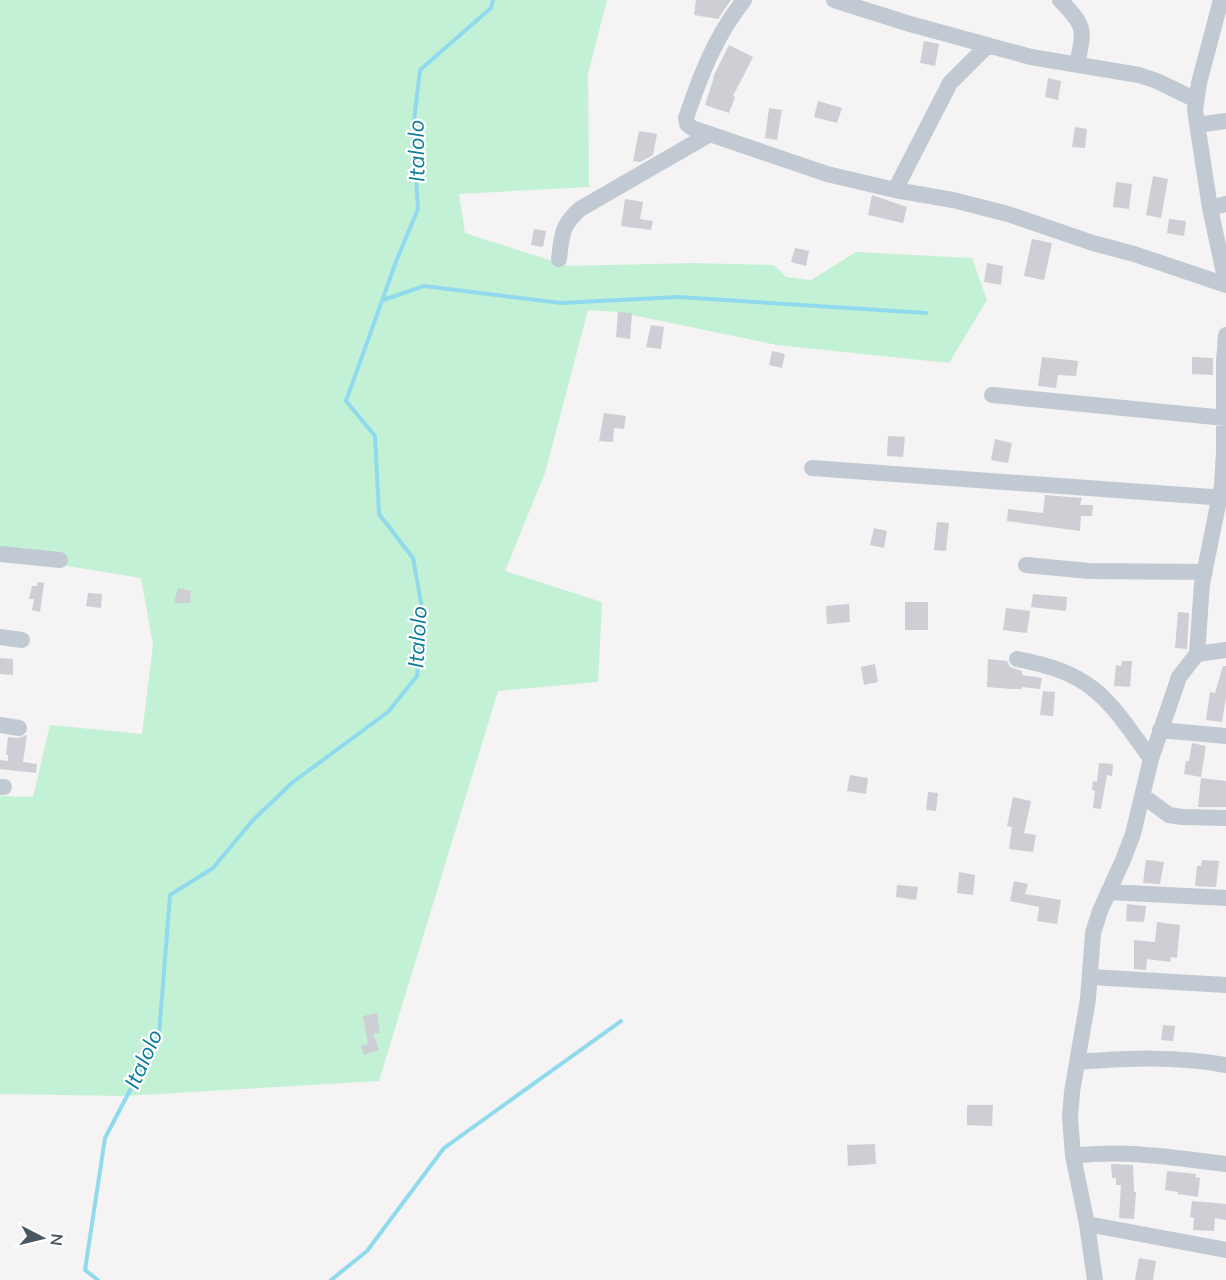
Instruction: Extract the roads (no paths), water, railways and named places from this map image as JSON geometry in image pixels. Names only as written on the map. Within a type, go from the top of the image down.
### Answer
[{"type":"street","points":[[744,0],[709,54],[686,118],[687,124],[692,128],[827,174],[1008,214],[1226,284],[1218,206],[1197,125],[1196,100],[1219,29],[1221,0]]},
{"type":"street","points":[[834,0],[862,11],[1031,57],[1139,75],[1196,100]]},
{"type":"street","points":[[1060,0],[1081,24],[1083,33],[1077,65]]},
{"type":"street","points":[[895,190],[950,83],[988,45]]},
{"type":"street","points":[[1197,125],[1226,121]]},
{"type":"street","points":[[559,259],[562,235],[567,221],[580,209],[710,134]]},
{"type":"street","points":[[1095,1280],[1087,1224],[1073,1156],[1070,1117],[1072,1092],[1079,1062],[1095,924],[1127,850],[1151,759],[1179,677],[1197,654],[1202,584],[1223,498],[1226,335]]},
{"type":"street","points":[[992,395],[1225,418]]},
{"type":"street","points":[[812,468],[1223,498]]},
{"type":"street","points":[[0,554],[60,560]]},
{"type":"street","points":[[1026,565],[1089,571],[1205,572]]},
{"type":"street","points":[[0,637],[22,640]]},
{"type":"street","points":[[1197,654],[1226,650]]},
{"type":"street","points":[[1017,659],[1041,663],[1075,675],[1097,690],[1115,710],[1151,759]]},
{"type":"street","points":[[0,725],[19,728]]},
{"type":"street","points":[[1160,730],[1226,736]]},
{"type":"street","points":[[1143,796],[1169,815],[1226,818]]},
{"type":"street","points":[[1108,892],[1226,898]]},
{"type":"street","points":[[1090,977],[1226,985]]},
{"type":"street","points":[[1079,1062],[1153,1057],[1226,1065]]},
{"type":"street","points":[[1073,1156],[1130,1153],[1226,1164]]},
{"type":"street","points":[[1087,1224],[1226,1250]]},
{"type":"waterway","name":"Italolo","points":[[98,1280],[85,1270],[105,1138],[159,1035],[170,895],[213,868],[253,820],[293,782],[388,712],[417,676],[423,614],[413,558],[379,514],[375,436],[346,401],[397,259],[418,209],[413,129],[420,70],[491,8],[493,0]]},
{"type":"waterway","points":[[383,300],[424,286],[561,303],[678,297],[926,313]]},
{"type":"waterway","points":[[331,1280],[367,1251],[444,1148],[621,1021]]}]
